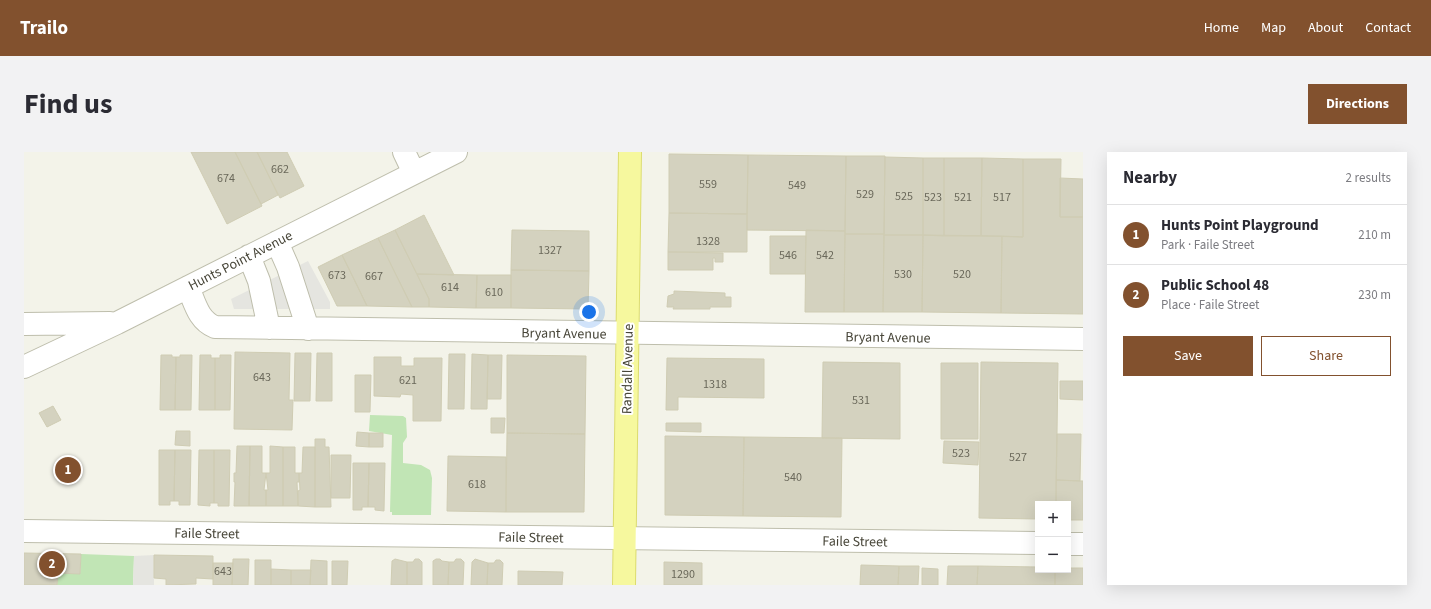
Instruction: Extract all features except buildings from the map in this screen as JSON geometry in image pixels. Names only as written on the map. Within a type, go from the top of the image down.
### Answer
[{"type":"main road","name":"Randall Avenue","points":[[624,585],[630,152]]},
{"type":"street","points":[[404,152],[414,173]]},
{"type":"street","name":"Hunts Point Avenue","points":[[24,367],[117,323],[456,152]]},
{"type":"street","points":[[277,242],[288,267],[308,329]]},
{"type":"street","points":[[249,256],[259,281],[269,328]]},
{"type":"street","name":"Bryant Avenue","points":[[188,287],[202,319],[207,324],[215,327],[628,334],[1083,339]]},
{"type":"street","points":[[24,324],[117,323]]},
{"type":"street","name":"Faile Street","points":[[24,531],[1035,543]]},
{"type":"street","points":[[1071,544],[1083,544]]},
{"type":"green space","points":[[370,415],[403,416],[406,418],[407,437],[403,443],[403,463],[421,465],[430,470],[432,478],[431,515],[392,515],[392,512],[390,512],[392,435],[369,431]]},
{"type":"green space","points":[[81,554],[134,556],[133,585],[57,585],[58,573],[80,574]]},
{"type":"shaded area","points":[[308,261],[330,302],[330,309],[234,309],[231,299]]},
{"type":"shaded area","points":[[154,555],[154,585],[133,585],[134,556]]},
{"type":"place","name":"Hunts Point Playground","points":[[68,470]]},
{"type":"place","name":"Public School 48","points":[[52,564]]}]
